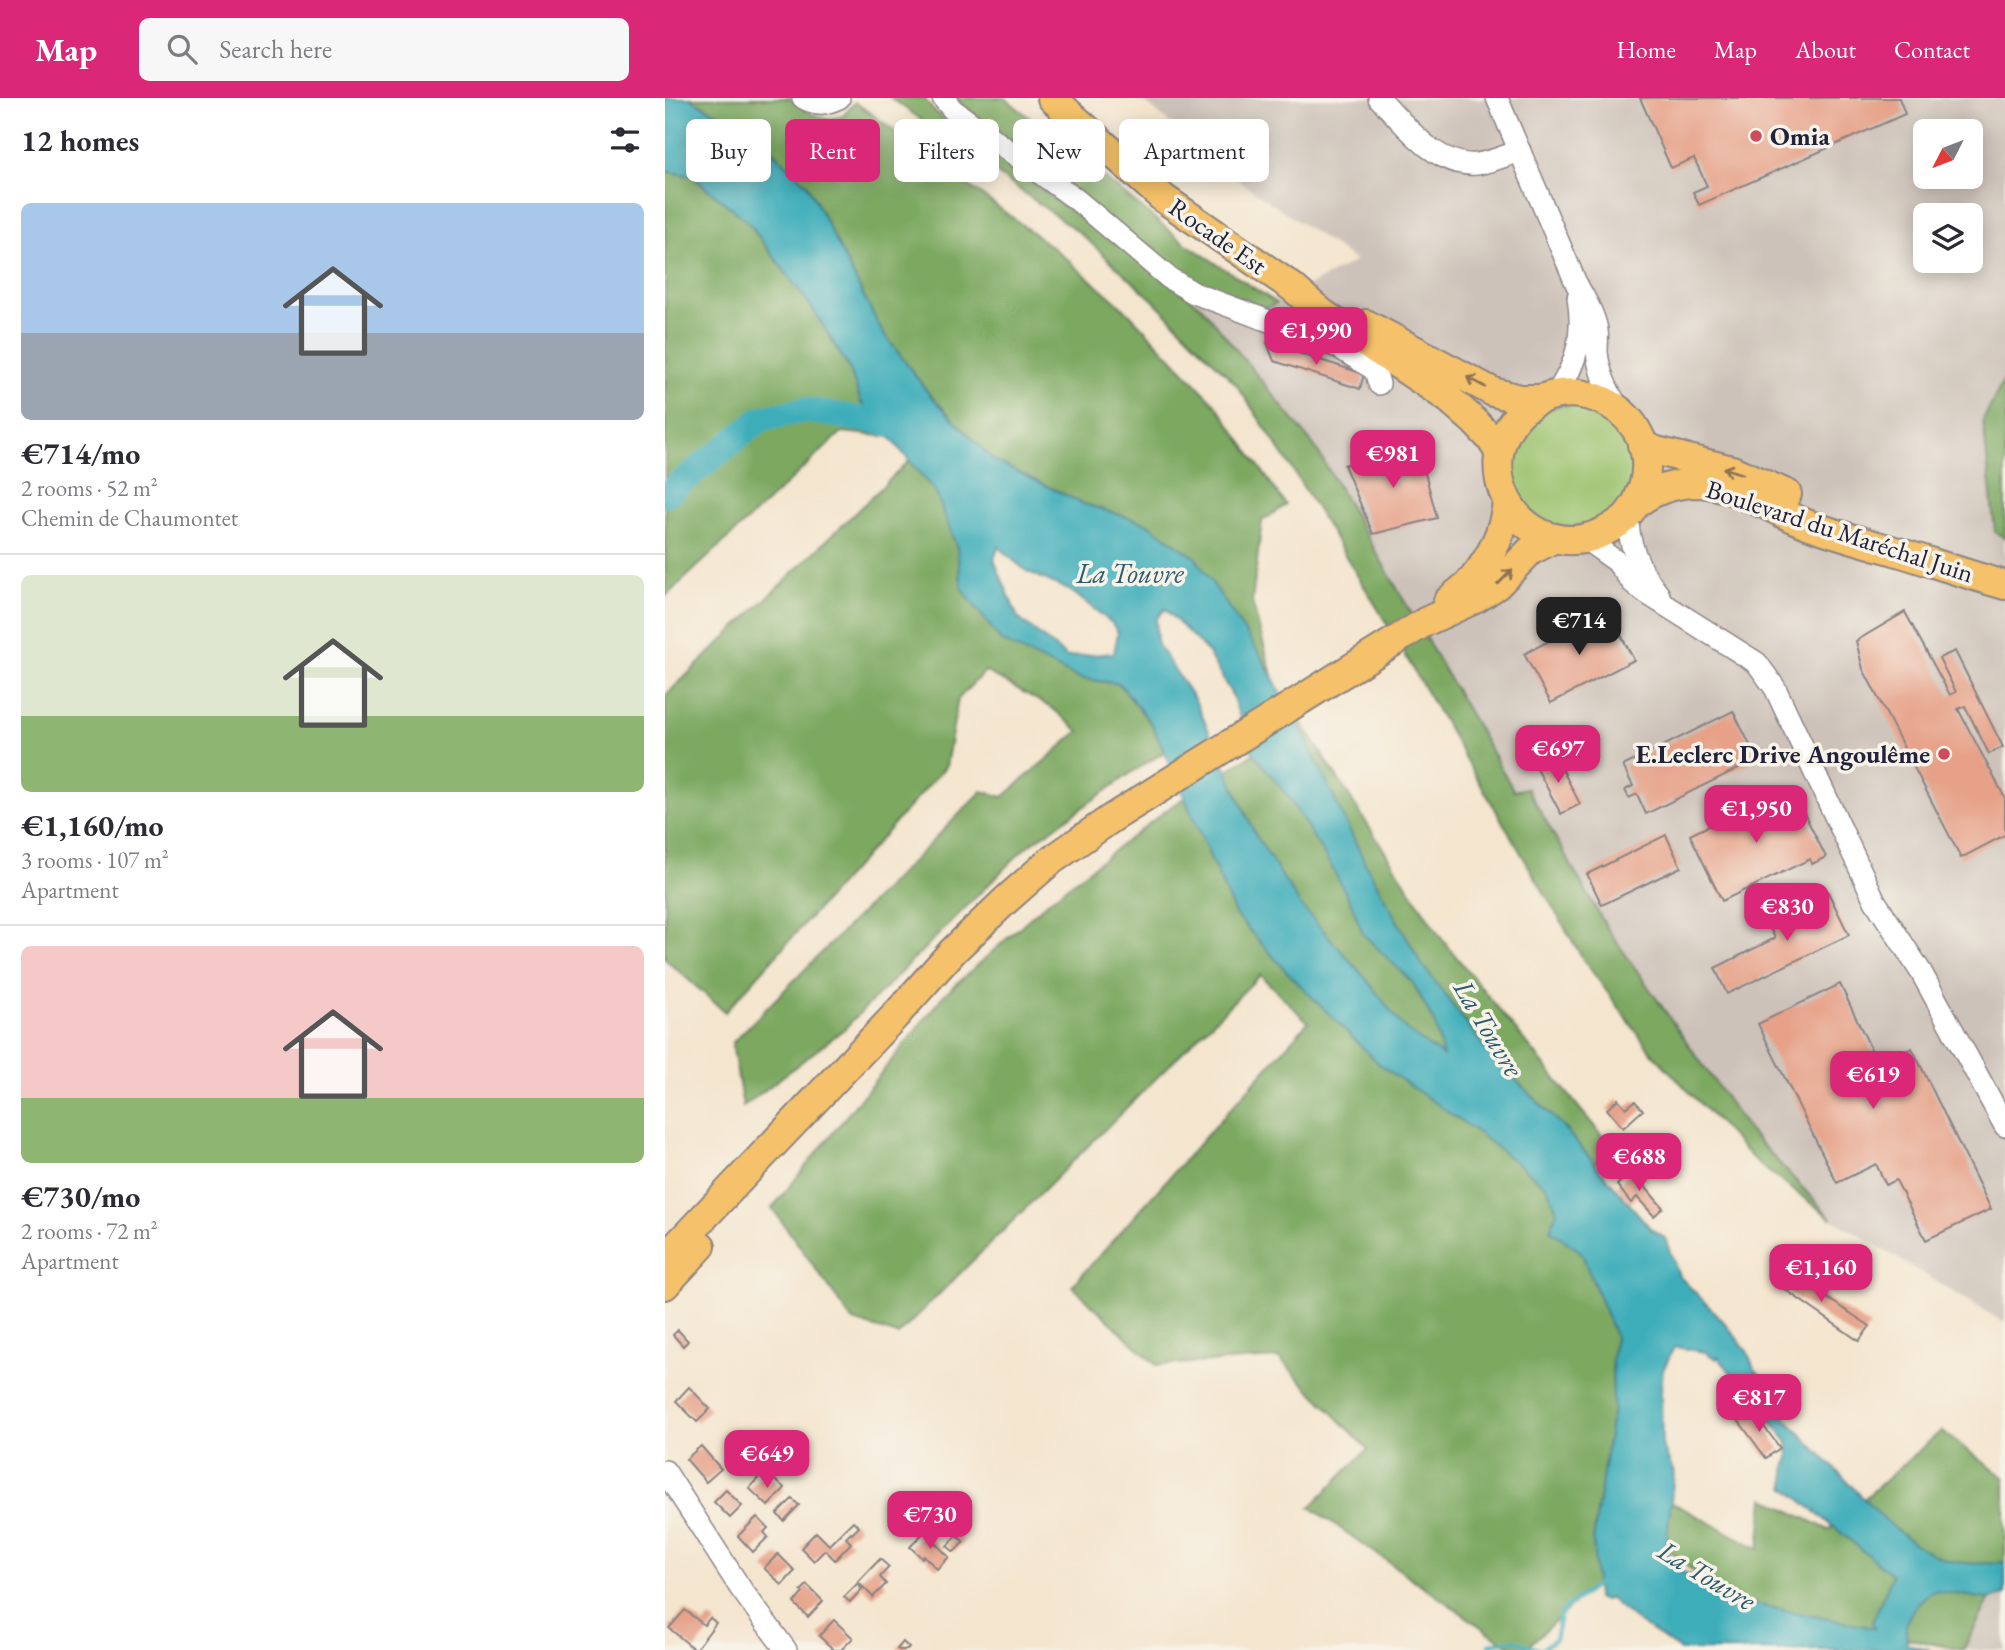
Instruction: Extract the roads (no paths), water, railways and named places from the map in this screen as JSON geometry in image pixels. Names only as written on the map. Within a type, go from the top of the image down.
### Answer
[{"type":"main road","name":"Rocade Est","points":[[1052,98],[1163,198],[1292,287],[1322,313],[1449,399],[1491,439],[1499,452]]},
{"type":"main road","name":"Rocade Est","points":[[1292,287],[1493,392],[1520,399],[1548,396]]},
{"type":"main road","points":[[1580,393],[1601,398],[1619,409],[1633,425],[1642,445],[1646,465],[1644,485],[1632,510],[1609,531],[1585,539],[1555,538],[1527,525],[1507,502],[1499,478],[1499,452],[1504,436],[1514,421],[1526,409],[1548,396],[1580,393]]},
{"type":"main road","name":"Boulevard du Maréchal Juin","points":[[1642,445],[1657,452],[1732,470],[1815,508],[1864,525],[2005,566]]},
{"type":"main road","name":"Boulevard du Maréchal Juin","points":[[1632,510],[1663,489],[1700,483],[1749,497],[1804,523],[1860,542],[2005,585]]},
{"type":"main road","points":[[1425,621],[1473,579],[1496,544],[1505,521],[1507,502]]},
{"type":"main road","points":[[665,1258],[894,1017],[953,951],[1049,862],[1112,818],[1425,621],[1477,598],[1497,585],[1531,551],[1555,538]]},
{"type":"main road","points":[[665,1285],[820,1109],[894,1017]]},
{"type":"street","points":[[803,98],[824,104],[839,98]]},
{"type":"street","points":[[943,98],[953,110],[1077,200],[1169,278],[1194,293],[1338,347],[1375,370],[1379,384]]},
{"type":"street","points":[[1379,98],[1426,145],[1452,161],[1477,164],[1520,151]]},
{"type":"street","points":[[1497,98],[1576,284],[1591,311],[1597,331],[1599,363],[1607,390],[1619,409]]},
{"type":"street","points":[[1548,396],[1572,369],[1579,344],[1576,284]]},
{"type":"street","points":[[1632,510],[1627,530],[1632,550],[1649,582],[1667,604]]},
{"type":"street","points":[[1585,539],[1616,561],[1632,582],[1643,591],[1757,663],[1775,688],[1875,901],[1921,972],[2005,1126]]},
{"type":"street","points":[[665,1471],[741,1589],[786,1650]]},
{"type":"water","name":"La Touvre","points":[[665,98],[689,98],[727,119],[686,119],[686,175],[665,171]]},
{"type":"water","name":"La Touvre","points":[[771,150],[785,163],[785,182],[807,184],[881,330],[930,395],[993,460],[1084,504],[1146,523],[1195,557],[1261,656],[1307,741],[1366,865],[1421,963],[1487,1051],[1565,1129],[1651,1229],[1665,1238],[1679,1276],[1723,1321],[1747,1351],[1754,1368],[1772,1389],[1793,1406],[1784,1417],[1880,1515],[1921,1548],[1951,1561],[2005,1562],[2005,1595],[1987,1599],[1936,1591],[1927,1596],[1913,1610],[1907,1621],[1907,1644],[1931,1650],[1680,1650],[1609,1598],[1603,1601],[1597,1598],[1593,1540],[1613,1407],[1612,1360],[1615,1336],[1581,1252],[1550,1230],[1557,1211],[1547,1187],[1473,1129],[1380,1065],[1287,972],[1235,914],[1153,726],[1120,684],[1078,678],[1001,641],[962,589],[957,548],[936,493],[861,402],[850,370],[813,309],[747,221],[699,182],[771,182]],"holes":[[[998,547],[1026,571],[1071,591],[1112,623],[1118,633],[1114,653],[1067,657],[1018,618],[994,560]],[[1165,609],[1207,651],[1232,695],[1252,751],[1289,798],[1331,866],[1351,903],[1363,934],[1413,983],[1434,1022],[1443,1056],[1405,1029],[1363,975],[1301,906],[1255,834],[1195,700],[1157,644],[1156,619]],[[1674,1347],[1705,1352],[1716,1359],[1718,1357],[1788,1442],[1789,1459],[1785,1466],[1785,1487],[1890,1573],[1892,1576],[1872,1622],[1874,1628],[1743,1602],[1674,1567],[1666,1548],[1674,1473],[1662,1445],[1661,1391],[1663,1370]]]},
{"type":"waterway","points":[[665,495],[761,419],[804,410],[911,427]]},
{"type":"waterway","points":[[1489,1650],[1490,1644],[1514,1640],[1540,1650],[1555,1639],[1561,1612],[1600,1582]]},
{"type":"place","name":"Omia","points":[[1756,136]]},
{"type":"place","name":"E.Leclerc Drive Angoulême","points":[[1944,754]]}]
